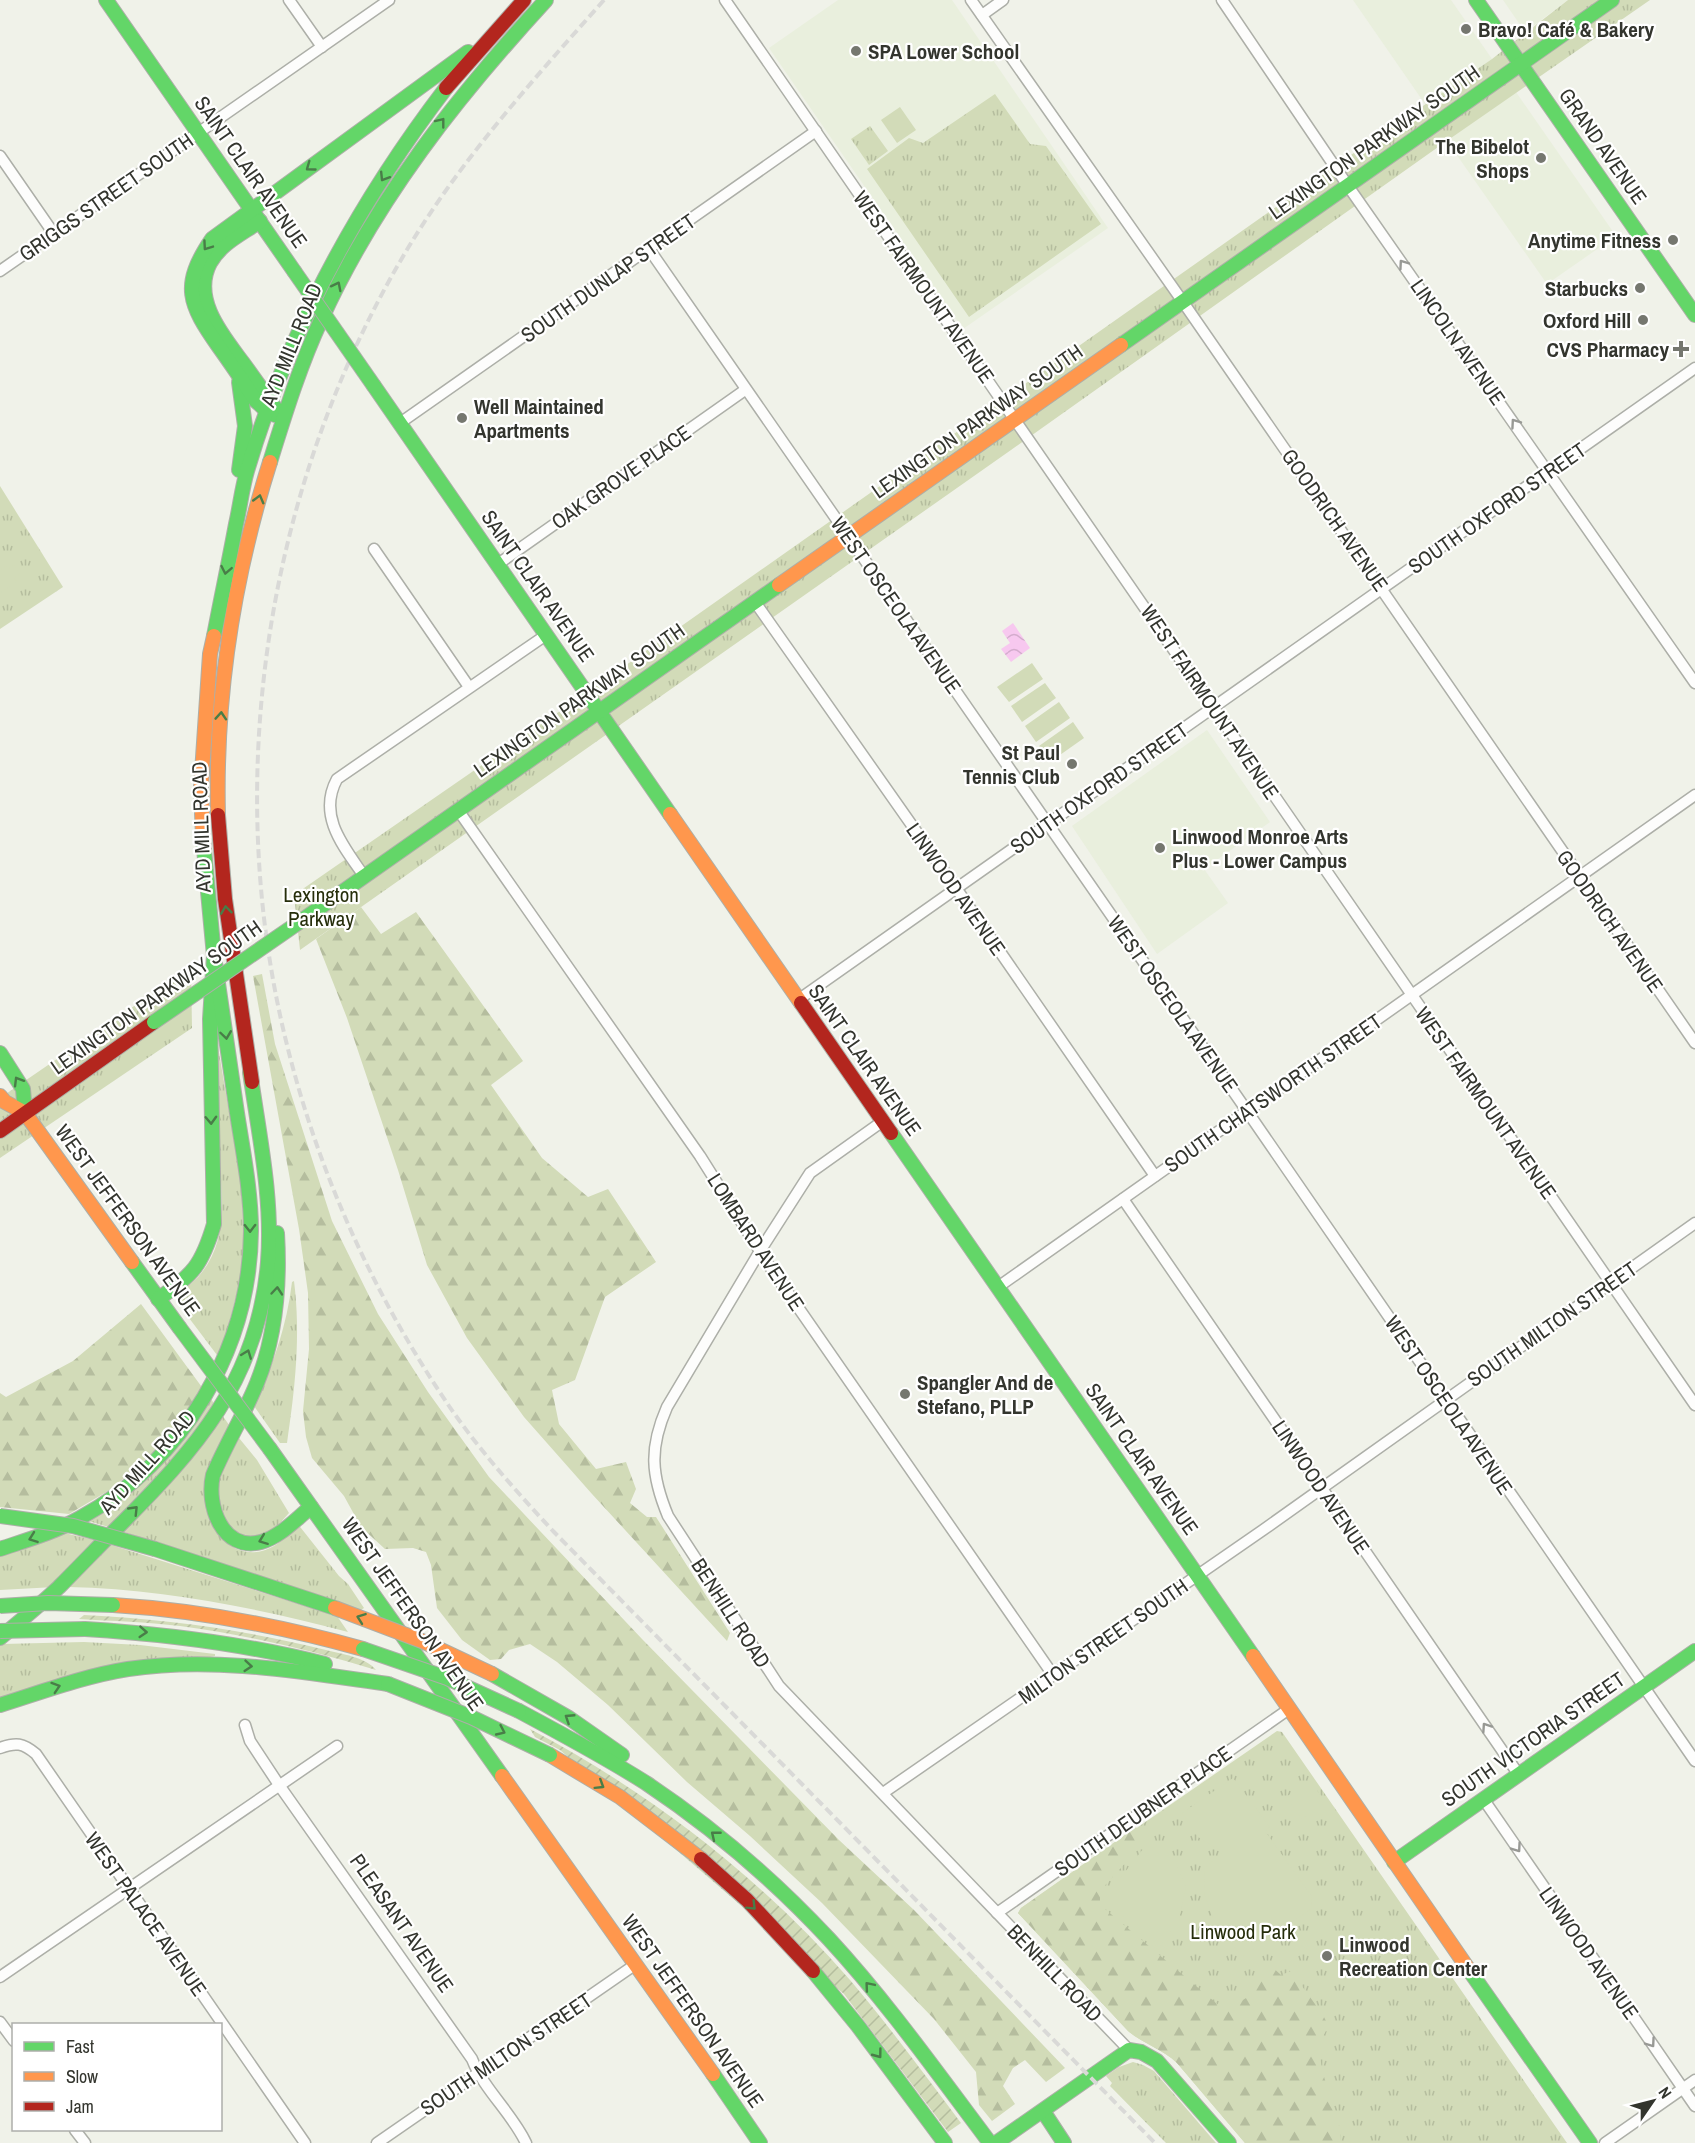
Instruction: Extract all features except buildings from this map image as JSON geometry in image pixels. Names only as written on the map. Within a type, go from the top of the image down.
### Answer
[{"type":"main road","name":"SAINT CLAIR AVENUE","points":[[106,0],[1590,2143]]},
{"type":"main road","name":"AYD MILL ROAD","points":[[214,956],[204,855],[201,787],[210,654],[247,472],[269,407],[297,339],[341,246],[407,139],[448,85],[524,0]]},
{"type":"main road","name":"AYD MILL ROAD","points":[[0,1638],[59,1587],[174,1469],[198,1442],[219,1411],[241,1370],[258,1318],[269,1235],[250,1072],[225,910],[219,842],[218,763],[224,678],[237,594],[258,500],[283,418],[325,311],[359,246],[419,150],[486,64],[546,0]]},
{"type":"main road","name":"GRAND AVENUE","points":[[1476,0],[1695,315]]},
{"type":"main road","name":"LEXINGTON PARKWAY SOUTH","points":[[0,1131],[599,713],[1612,0]]},
{"type":"main road","points":[[269,407],[212,319],[205,301],[205,282],[211,263],[222,248],[256,215],[493,34]]},
{"type":"main road","points":[[256,215],[212,239],[198,259],[192,282],[194,304],[202,324],[256,401],[269,407],[283,418]]},
{"type":"main road","points":[[231,545],[234,499],[245,445],[246,420],[238,376]]},
{"type":"main road","points":[[158,1299],[189,1278],[206,1255],[214,1224],[210,1019],[214,956]]},
{"type":"main road","points":[[0,1549],[72,1522],[92,1512],[138,1479],[164,1453],[194,1415],[213,1385],[234,1336],[242,1309],[248,1268],[250,1214],[214,956]]},
{"type":"main road","points":[[0,1053],[23,1089],[25,1113]]},
{"type":"main road","points":[[250,1072],[278,1235],[276,1297],[262,1370],[233,1435],[216,1466],[210,1483],[209,1500],[215,1516],[227,1534],[238,1541],[253,1544],[261,1543],[276,1535],[311,1507]]},
{"type":"main road","points":[[0,1096],[4,1102],[25,1113]]},
{"type":"main road","name":"WEST JEFFERSON AVENUE","points":[[25,1113],[158,1299],[270,1449],[636,1964],[760,2143]]},
{"type":"main road","points":[[0,1516],[73,1526],[155,1549],[335,1608],[422,1641],[492,1674],[569,1718],[641,1768],[696,1820],[774,1885],[829,1939],[892,2014],[990,2143]]},
{"type":"main road","points":[[0,1606],[48,1603],[183,1610],[284,1628],[363,1649],[447,1678],[519,1711],[616,1764],[696,1820]]},
{"type":"main road","points":[[0,1631],[84,1629],[142,1632],[220,1641],[295,1656],[388,1684],[471,1717],[549,1755],[601,1785],[652,1820],[701,1858],[751,1904],[831,1992],[942,2139]]},
{"type":"main road","name":"SOUTH VICTORIA STREET","points":[[1394,1862],[1695,1651]]},
{"type":"main road","points":[[0,1705],[78,1680],[109,1673],[183,1664],[267,1667],[388,1684]]},
{"type":"main road","points":[[996,2143],[1129,2050],[1141,2052],[1157,2061],[1228,2143]]},
{"type":"main road","points":[[1043,2111],[1064,2143]]},
{"type":"street","points":[[289,0],[322,47]]},
{"type":"street","name":"GRIGGS STREET SOUTH","points":[[0,271],[389,0]]},
{"type":"street","name":"WEST FAIRMOUNT AVENUE","points":[[725,0],[1695,1405]]},
{"type":"street","name":"GOODRICH AVENUE","points":[[971,0],[1382,588],[1695,1043]]},
{"type":"street","points":[[982,15],[1003,0]]},
{"type":"street","name":"LINCOLN AVENUE","points":[[1222,0],[1348,186],[1695,683]]},
{"type":"street","name":"SOUTH DUNLAP STREET","points":[[400,423],[816,131]]},
{"type":"street","points":[[0,156],[54,234]]},
{"type":"street","name":"WEST OSCEOLA AVENUE","points":[[649,249],[1695,1761]]},
{"type":"street","name":"SOUTH OXFORD STREET","points":[[798,1000],[1695,368]]},
{"type":"street","name":"OAK GROVE PLACE","points":[[498,564],[745,390]]},
{"type":"street","points":[[374,549],[469,687]]},
{"type":"street","name":"LINWOOD AVENUE","points":[[755,603],[957,888],[1155,1176]]},
{"type":"street","points":[[364,876],[333,828],[330,797],[338,779],[546,635]]},
{"type":"street","name":"SOUTH CHATSWORTH STREET","points":[[998,1287],[1695,795]]},
{"type":"street","name":"LOMBARD AVENUE","points":[[458,810],[700,1156],[760,1251],[1053,1675]]},
{"type":"street","name":"BENHILL ROAD","points":[[883,1122],[810,1173],[760,1251],[664,1415],[656,1439],[654,1458],[657,1487],[668,1516],[779,1686],[1129,2050]]},
{"type":"street","name":"LINWOOD AVENUE","points":[[1123,1199],[1519,1775]]},
{"type":"street","name":"SOUTH MILTON STREET","points":[[1322,1488],[1695,1223]]},
{"type":"street","name":"MILTON STREET SOUTH","points":[[883,1793],[1322,1488]]},
{"type":"street","name":"SOUTH DEUBNER PLACE","points":[[997,1913],[1289,1709]]},
{"type":"street","name":"PLEASANT AVENUE","points":[[245,1725],[250,1741],[279,1785],[472,2059],[477,2073],[518,2126],[526,2143]]},
{"type":"street","name":"WEST PALACE AVENUE","points":[[0,1748],[18,1743],[36,1754],[305,2143]]},
{"type":"street","points":[[0,1977],[337,1746]]},
{"type":"street","name":"LINWOOD AVENUE","points":[[1484,1800],[1695,2106]]},
{"type":"street","name":"SOUTH MILTON STREET","points":[[377,2143],[636,1964]]},
{"type":"street","points":[[0,2022],[12,2038]]},
{"type":"street","points":[[1605,2143],[1695,2080]]},
{"type":"street","points":[[76,2131],[85,2143]]},
{"type":"shaded area","points":[[838,0],[952,0],[1108,228],[963,329],[769,48]]},
{"type":"shaded area","points":[[1353,0],[1451,0],[1492,59],[1425,104]]},
{"type":"shaded area","points":[[1503,0],[1568,0],[1525,32]]},
{"type":"shaded area","points":[[1516,92],[1616,236],[1547,284],[1447,141]]},
{"type":"shaded area","name":"Linwood Monroe Arts Plus - Lower Campus","points":[[1207,730],[1270,822],[1204,869],[1228,903],[1157,954],[1072,826]]},
{"type":"green space","name":"Lexington Parkway","points":[[1568,0],[1650,0],[300,950],[294,895],[602,682],[1320,176],[1492,59]]},
{"type":"green space","points":[[995,94],[1030,144],[1046,146],[1101,224],[969,317],[867,169],[909,138],[923,143]]},
{"type":"green space","points":[[900,107],[916,130],[897,143],[881,120]]},
{"type":"green space","points":[[870,126],[888,151],[869,165],[851,139]]},
{"type":"green space","points":[[0,486],[63,587],[0,629]]},
{"type":"green space","points":[[14,565],[20,574],[14,578],[17,582],[0,593],[0,570]]},
{"type":"green space","points":[[1032,663],[1043,679],[1009,702],[997,687]]},
{"type":"green space","points":[[1045,683],[1056,698],[1022,722],[1011,706]]},
{"type":"green space","points":[[1059,702],[1070,718],[1036,742],[1025,726]]},
{"type":"green space","points":[[1073,722],[1084,738],[1050,762],[1039,746]]},
{"type":"green space","points":[[361,907],[381,934],[416,912],[523,1061],[491,1085],[542,1158],[588,1197],[608,1189],[656,1262],[605,1297],[575,1380],[552,1390],[559,1424],[596,1469],[626,1462],[636,1489],[630,1503],[647,1517],[656,1517],[730,1633],[727,1641],[524,1417],[467,1338],[427,1265],[347,1018],[316,939]]},
{"type":"green space","points":[[191,967],[192,1028],[0,1158],[0,1098]]},
{"type":"green space","points":[[262,974],[275,1044],[332,1221],[378,1314],[428,1392],[489,1477],[642,1639],[839,1840],[914,1910],[1065,2068],[1046,2082],[1025,2060],[1013,2068],[1003,2086],[1015,2104],[992,2121],[979,2105],[976,2072],[934,2019],[822,1903],[750,1836],[687,1782],[608,1705],[557,1662],[530,1644],[509,1650],[501,1659],[490,1660],[462,1640],[437,1608],[431,1565],[426,1552],[413,1548],[385,1549],[361,1527],[344,1496],[312,1458],[306,1437],[303,1411],[309,1349],[308,1293],[299,1229],[253,976]]},
{"type":"green space","points":[[215,1029],[242,1188],[244,1265],[220,1359],[176,1297],[198,1277],[214,1253],[221,1225]]},
{"type":"green space","points":[[294,1281],[297,1322],[295,1383],[287,1443],[280,1443],[254,1406],[278,1345]]},
{"type":"green space","points":[[141,1304],[204,1390],[169,1438],[113,1488],[69,1514],[0,1507],[0,1393],[6,1397],[73,1361]]},
{"type":"green space","points":[[211,1399],[217,1408],[112,1528],[85,1520]]},
{"type":"green space","points":[[222,1415],[232,1429],[212,1464],[214,1528],[219,1535],[232,1547],[256,1552],[277,1544],[297,1523],[348,1584],[364,1608],[361,1610],[121,1531]]},
{"type":"green space","points":[[239,1438],[257,1460],[289,1513],[272,1532],[252,1539],[230,1531],[221,1512],[218,1496],[223,1470]]},
{"type":"green space","points":[[60,1532],[99,1541],[55,1587],[0,1590],[0,1553]]},
{"type":"green space","points":[[108,1544],[337,1616],[348,1632],[210,1601],[139,1592],[68,1587]]},
{"type":"green space","points":[[84,1615],[145,1619],[236,1631],[353,1657],[366,1662],[376,1670],[328,1656],[229,1634],[167,1625],[79,1619]]},
{"type":"green space","points":[[84,1642],[140,1645],[215,1654],[215,1656],[0,1699],[0,1646],[2,1644]]},
{"type":"green space","points":[[530,1729],[575,1754],[661,1809],[741,1872],[779,1906],[850,1980],[961,2123],[948,2132],[844,1994],[560,1750],[535,1737]]},
{"type":"green space","name":"Linwood Park","points":[[1277,1731],[1282,1732],[1567,2143],[1245,2143],[1177,2063],[1128,2031],[1018,1913],[1021,1908]]},
{"type":"green space","points":[[1233,1778],[1270,1827],[1265,1831],[1312,1897],[1311,1909],[1242,1957],[1213,1918],[1204,1893],[1205,1868],[1223,1852],[1198,1837],[1182,1813]]},
{"type":"green space","points":[[1310,1781],[1326,1802],[1302,1819],[1286,1797]]},
{"type":"green space","points":[[1136,1827],[1145,1841],[1100,1891],[1100,1901],[1105,1909],[1222,2008],[1250,1995],[1271,1966],[1281,1975],[1291,1971],[1329,2027],[1320,2048],[1321,2060],[1339,2123],[1341,2143],[1245,2143],[1177,2063],[1128,2031],[1018,1913],[1021,1908]]},
{"type":"green space","points":[[1150,1840],[1176,1864],[1186,1886],[1179,1920],[1160,1946],[1103,1900]]},
{"type":"green space","points":[[1133,2062],[1154,2071],[1216,2143],[1166,2143],[1110,2086],[1112,2083],[1106,2076],[1119,2067]]},
{"type":"water","points":[[1013,623],[1030,648],[1011,662],[1001,649],[1010,643],[1002,631]]},
{"type":"railway","points":[[604,0],[476,150],[429,214],[408,248],[359,339],[320,435],[290,534],[269,636],[259,740],[258,844],[268,947],[288,1049],[316,1143],[353,1235],[374,1279],[422,1365],[473,1439],[553,1531],[1155,2143]]},
{"type":"traffic: fast","points":[[106,0],[294,271]]},
{"type":"traffic: fast","points":[[270,462],[313,337],[343,275],[367,233],[393,191],[450,112],[546,0]]},
{"type":"traffic: fast","points":[[1476,0],[1695,315]]},
{"type":"traffic: fast","points":[[1121,345],[1612,0]]},
{"type":"traffic: fast","points":[[275,415],[256,401],[209,332],[195,306],[192,282],[202,255],[212,239],[468,52]]},
{"type":"traffic: fast","points":[[214,636],[245,477],[283,369],[329,270],[356,223],[384,176],[446,88]]},
{"type":"traffic: fast","points":[[260,221],[232,239],[215,256],[205,277],[204,290],[207,303],[219,329],[276,409]]},
{"type":"traffic: fast","points":[[294,271],[374,386]]},
{"type":"traffic: fast","points":[[239,382],[245,426],[239,470]]},
{"type":"traffic: fast","points":[[374,386],[670,814]]},
{"type":"traffic: fast","points":[[298,923],[779,585]]},
{"type":"traffic: fast","points":[[158,1299],[180,1283],[195,1268],[205,1250],[214,1224],[210,1019],[214,956],[203,838]]},
{"type":"traffic: fast","points":[[154,1022],[298,923]]},
{"type":"traffic: fast","points":[[0,1549],[80,1518],[117,1494],[150,1466],[180,1433],[204,1397],[224,1358],[238,1317],[248,1275],[251,1216],[214,956]]},
{"type":"traffic: fast","points":[[0,1053],[23,1089],[25,1113]]},
{"type":"traffic: fast","points":[[0,1638],[59,1587],[172,1470],[197,1441],[237,1378],[251,1343],[262,1304],[268,1262],[267,1191],[250,1072]]},
{"type":"traffic: fast","points":[[891,1133],[1253,1656]]},
{"type":"traffic: fast","points":[[277,1233],[277,1290],[269,1347],[252,1395],[213,1475],[212,1500],[220,1524],[227,1533],[236,1540],[247,1543],[268,1540],[288,1527],[311,1507]]},
{"type":"traffic: fast","points":[[132,1262],[179,1327]]},
{"type":"traffic: fast","points":[[179,1327],[270,1449]]},
{"type":"traffic: fast","points":[[270,1449],[502,1776]]},
{"type":"traffic: fast","points":[[0,1516],[73,1526],[155,1549]]},
{"type":"traffic: fast","points":[[155,1549],[335,1608]]},
{"type":"traffic: fast","points":[[0,1606],[48,1603],[113,1605]]},
{"type":"traffic: fast","points":[[85,1629],[206,1641],[325,1664]]},
{"type":"traffic: fast","points":[[0,1631],[85,1629]]},
{"type":"traffic: fast","points":[[363,1649],[447,1678],[519,1711]]},
{"type":"traffic: fast","points":[[1394,1862],[1695,1651]]},
{"type":"traffic: fast","points":[[0,1705],[95,1676],[161,1665],[258,1667],[388,1684]]},
{"type":"traffic: fast","points":[[492,1674],[569,1718],[622,1755]]},
{"type":"traffic: fast","points":[[388,1684],[471,1717],[550,1755]]},
{"type":"traffic: fast","points":[[519,1711],[599,1755],[671,1800],[719,1836],[787,1896],[872,1988],[990,2143]]},
{"type":"traffic: fast","points":[[1469,1970],[1590,2143]]},
{"type":"traffic: fast","points":[[813,1971],[858,2026],[945,2143]]},
{"type":"traffic: fast","points":[[996,2143],[1129,2050],[1141,2052],[1157,2061],[1229,2143]]},
{"type":"traffic: fast","points":[[713,2074],[760,2143]]},
{"type":"traffic: fast","points":[[1043,2111],[1064,2143]]},
{"type":"traffic: slow","points":[[779,585],[1121,345]]},
{"type":"traffic: slow","points":[[218,815],[220,726],[229,637],[246,549],[270,462]]},
{"type":"traffic: slow","points":[[203,838],[201,787],[210,654],[214,636]]},
{"type":"traffic: slow","points":[[670,814],[801,1003]]},
{"type":"traffic: slow","points":[[0,1096],[5,1102],[25,1113],[132,1262]]},
{"type":"traffic: slow","points":[[113,1605],[239,1620],[363,1649]]},
{"type":"traffic: slow","points":[[335,1608],[422,1641],[492,1674]]},
{"type":"traffic: slow","points":[[1253,1656],[1469,1970]]},
{"type":"traffic: slow","points":[[550,1755],[620,1797],[701,1859]]},
{"type":"traffic: slow","points":[[502,1776],[713,2074]]},
{"type":"traffic: jam","points":[[446,88],[524,0]]},
{"type":"traffic: jam","points":[[218,815],[225,899],[252,1082]]},
{"type":"traffic: jam","points":[[801,1003],[891,1133]]},
{"type":"traffic: jam","points":[[0,1131],[154,1022]]},
{"type":"traffic: jam","points":[[701,1859],[747,1900],[813,1971]]},
{"type":"place","name":"Bravo! Café & Bakery","points":[[1466,29]]},
{"type":"place","name":"SPA Lower School","points":[[856,51]]},
{"type":"place","name":"The Bibelot Shops","points":[[1541,158]]},
{"type":"place","name":"Anytime Fitness","points":[[1673,240]]},
{"type":"place","name":"Starbucks","points":[[1640,288]]},
{"type":"place","name":"Oxford Hill","points":[[1643,320]]},
{"type":"place","name":"CVS Pharmacy","points":[[1681,349]]},
{"type":"place","name":"Well Maintained Apartments","points":[[462,418]]},
{"type":"place","name":"St Paul Tennis Club","points":[[1072,764]]},
{"type":"place","name":"Linwood Monroe Arts Plus - Lower Campus","points":[[1160,848]]},
{"type":"place","name":"Spangler And de Stefano, PLLP","points":[[905,1394]]},
{"type":"place","name":"Linwood Recreation Center","points":[[1327,1956]]}]
